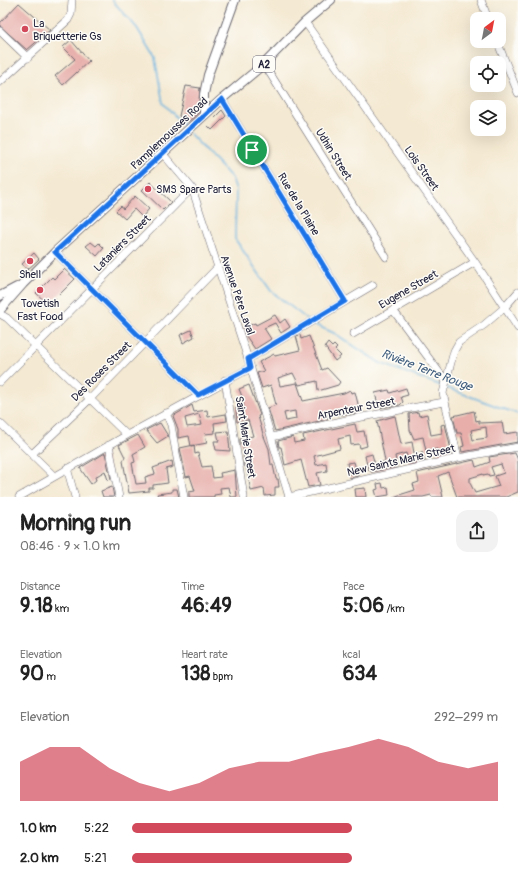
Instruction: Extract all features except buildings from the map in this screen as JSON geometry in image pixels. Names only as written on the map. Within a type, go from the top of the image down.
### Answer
[{"type":"main road","points":[[204,115],[204,94],[208,75],[235,0]]},
{"type":"main road","name":"Pamplemousses Road","points":[[0,311],[23,284],[55,252],[194,126],[204,115],[264,64],[305,22],[331,0]]},
{"type":"main road","name":"Pamplemousses Road","points":[[0,296],[23,284]]},
{"type":"street","points":[[0,82],[68,20],[71,14],[72,0]]},
{"type":"street","points":[[481,0],[485,12]]},
{"type":"street","name":"Lois Street","points":[[305,22],[475,262],[518,328]]},
{"type":"street","points":[[0,31],[28,58]]},
{"type":"street","points":[[500,48],[518,93]]},
{"type":"street","name":"Udhin Street","points":[[264,64],[386,257]]},
{"type":"street","name":"Rue de la Plaine","points":[[222,99],[345,301]]},
{"type":"street","name":"Avenue Père Laval","points":[[163,154],[192,188],[248,359],[289,497]]},
{"type":"street","name":"Lataniers Street","points":[[0,382],[192,188]]},
{"type":"street","points":[[55,252],[198,395]]},
{"type":"street","name":"Eugene Street","points":[[353,334],[475,262]]},
{"type":"street","name":"Des Roses Street","points":[[32,454],[90,399],[217,268]]},
{"type":"street","points":[[248,359],[316,317],[372,285]]},
{"type":"street","points":[[458,458],[444,402],[444,386],[454,351],[459,342],[484,325],[504,308],[518,292]]},
{"type":"street","points":[[393,310],[444,386]]},
{"type":"street","points":[[0,311],[126,434]]},
{"type":"street","points":[[19,497],[126,434],[250,368]]},
{"type":"street","name":"Saint Marie Street","points":[[225,380],[244,497]]},
{"type":"street","name":"Arpenteur Street","points":[[272,437],[346,420],[444,402]]},
{"type":"street","points":[[166,413],[171,425],[184,497]]},
{"type":"street","points":[[0,423],[54,476]]},
{"type":"street","points":[[109,445],[119,497]]},
{"type":"street","name":"New Saints Marie Street","points":[[289,497],[458,458],[517,449]]},
{"type":"street","points":[[67,468],[75,497]]},
{"type":"waterway","name":"Rivière Terre Rouge","points":[[112,0],[137,28],[155,58],[163,103],[186,128]]},
{"type":"waterway","name":"Rivière Terre Rouge","points":[[189,133],[232,178],[236,190],[235,239],[271,291],[308,320]]},
{"type":"waterway","name":"Rivière Terre Rouge","points":[[313,324],[334,333],[380,363],[442,386]]},
{"type":"waterway","name":"Rivière Terre Rouge","points":[[447,388],[518,414]]},
{"type":"place","name":"La Briquetterie Gs","points":[[25,29]]},
{"type":"place","name":"SMS Spare Parts","points":[[148,189]]},
{"type":"place","name":"Shell","points":[[30,261]]},
{"type":"place","name":"Tovetish Fast Food","points":[[40,290]]},
{"type":"route","points":[[222,99],[252,150],[345,301],[248,359],[250,368],[198,395],[55,252],[222,99]]}]
